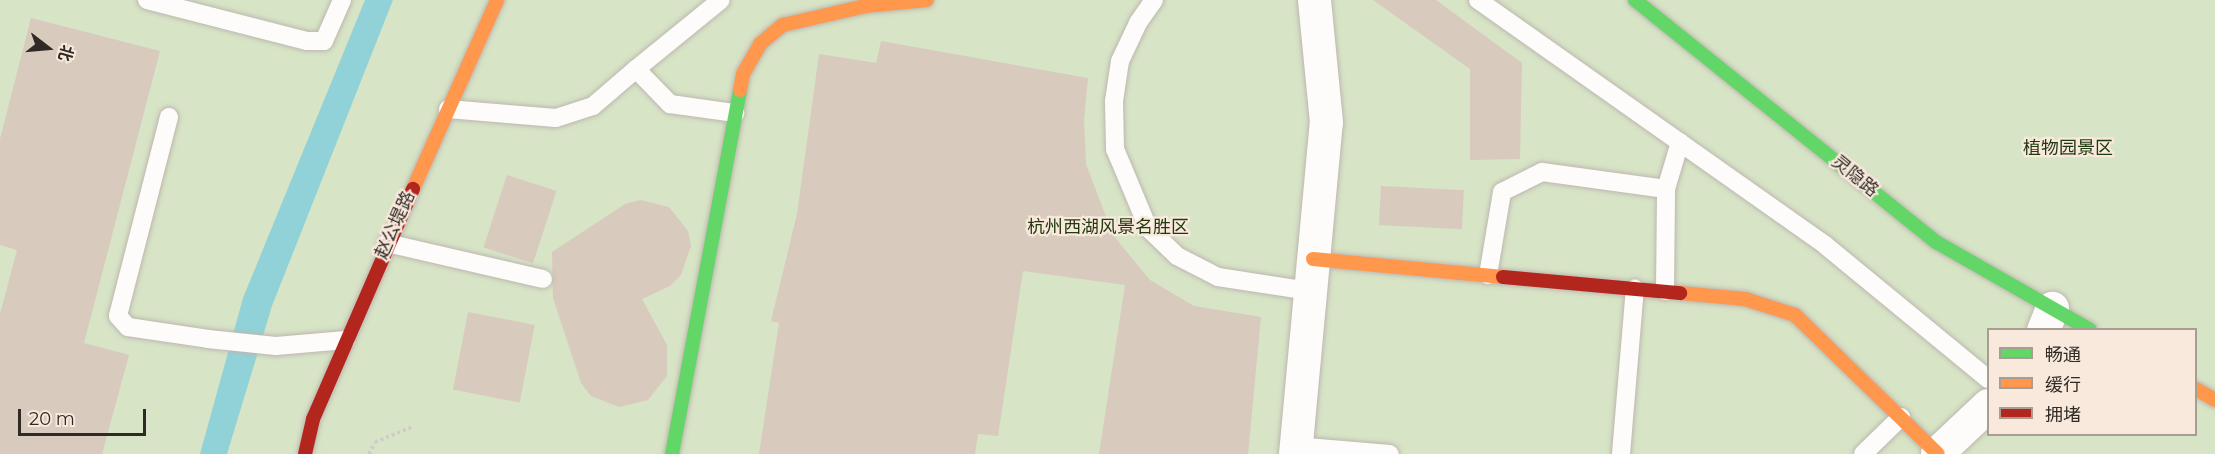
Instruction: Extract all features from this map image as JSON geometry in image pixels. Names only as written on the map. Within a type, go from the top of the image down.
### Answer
[{"type":"street","name":"赵公堤路","points":[[305,454],[313,419],[387,243],[497,0]]},
{"type":"street","points":[[672,454],[743,74],[760,44],[783,25],[865,6],[927,0]]},
{"type":"street","points":[[1295,450],[1326,122],[1314,0]]},
{"type":"street","name":"灵隐路","points":[[1635,0],[1936,242],[2047,319],[2082,328]]},
{"type":"street","points":[[1313,259],[1745,298],[1795,315],[1938,454],[1987,407]]},
{"type":"street","points":[[2197,390],[2215,400]]},
{"type":"lane","points":[[147,0],[316,41],[324,41],[342,0]]},
{"type":"lane","points":[[448,109],[556,118],[593,106],[721,0]]},
{"type":"lane","points":[[1154,0],[1119,62],[1114,102],[1115,149],[1148,228],[1177,256],[1218,277],[1310,291]]},
{"type":"lane","points":[[1478,0],[1825,244],[1987,377]]},
{"type":"lane","points":[[636,69],[670,104],[735,113]]},
{"type":"lane","points":[[169,117],[118,316],[128,327],[218,340],[276,346],[346,340]]},
{"type":"lane","points":[[1665,291],[1666,189],[1680,142]]},
{"type":"lane","points":[[1488,275],[1502,192],[1542,172],[1666,189]]},
{"type":"lane","points":[[387,243],[543,279]]},
{"type":"lane","points":[[1621,454],[1635,289]]},
{"type":"lane","points":[[1863,454],[1901,417]]},
{"type":"lane","points":[[1295,450],[1390,454]]},
{"type":"path","points":[[369,454],[375,442],[412,427]]},
{"type":"green space","name":"杭州西湖风景名胜区","points":[[0,0],[2215,0],[2215,454],[0,454]]},
{"type":"water","points":[[365,0],[393,0],[272,306],[227,454],[200,454],[243,298]]},
{"type":"building","points":[[1373,0],[1436,0],[1522,63],[1520,159],[1470,160],[1470,69]]},
{"type":"building","points":[[31,18],[160,51],[84,343],[129,355],[102,454],[0,454],[0,314],[17,250],[0,245],[0,139]]},
{"type":"building","points":[[881,41],[1088,78],[1084,120],[1086,164],[1113,235],[1150,280],[1194,306],[1261,317],[1248,454],[1099,454],[1125,285],[1023,271],[998,436],[978,434],[975,454],[759,454],[779,323],[771,321],[797,214],[819,54],[876,63]]},
{"type":"building","points":[[507,175],[556,191],[533,263],[484,247]]},
{"type":"building","points":[[1381,186],[1464,190],[1462,229],[1379,225]]},
{"type":"building","points":[[640,200],[669,207],[688,231],[691,246],[681,275],[670,286],[642,299],[667,345],[667,376],[648,400],[619,407],[591,396],[581,383],[553,298],[552,252],[625,204]]},
{"type":"building","points":[[468,312],[535,325],[520,403],[453,390]]},
{"type":"traffic: fast","points":[[1635,0],[1936,242],[2086,328]]},
{"type":"traffic: fast","points":[[672,454],[740,90]]},
{"type":"traffic: slow","points":[[413,189],[497,0]]},
{"type":"traffic: slow","points":[[740,90],[743,74],[760,44],[783,25],[865,6],[927,0]]},
{"type":"traffic: slow","points":[[1313,259],[1503,277]]},
{"type":"traffic: slow","points":[[1680,293],[1745,299],[1795,315],[1938,454]]},
{"type":"traffic: slow","points":[[2197,390],[2215,400]]},
{"type":"traffic: jam","points":[[305,454],[313,419],[413,189]]},
{"type":"traffic: jam","points":[[1503,277],[1680,293]]},
{"type":"park label","name":"植物园景区","points":[[2068,148]]}]
